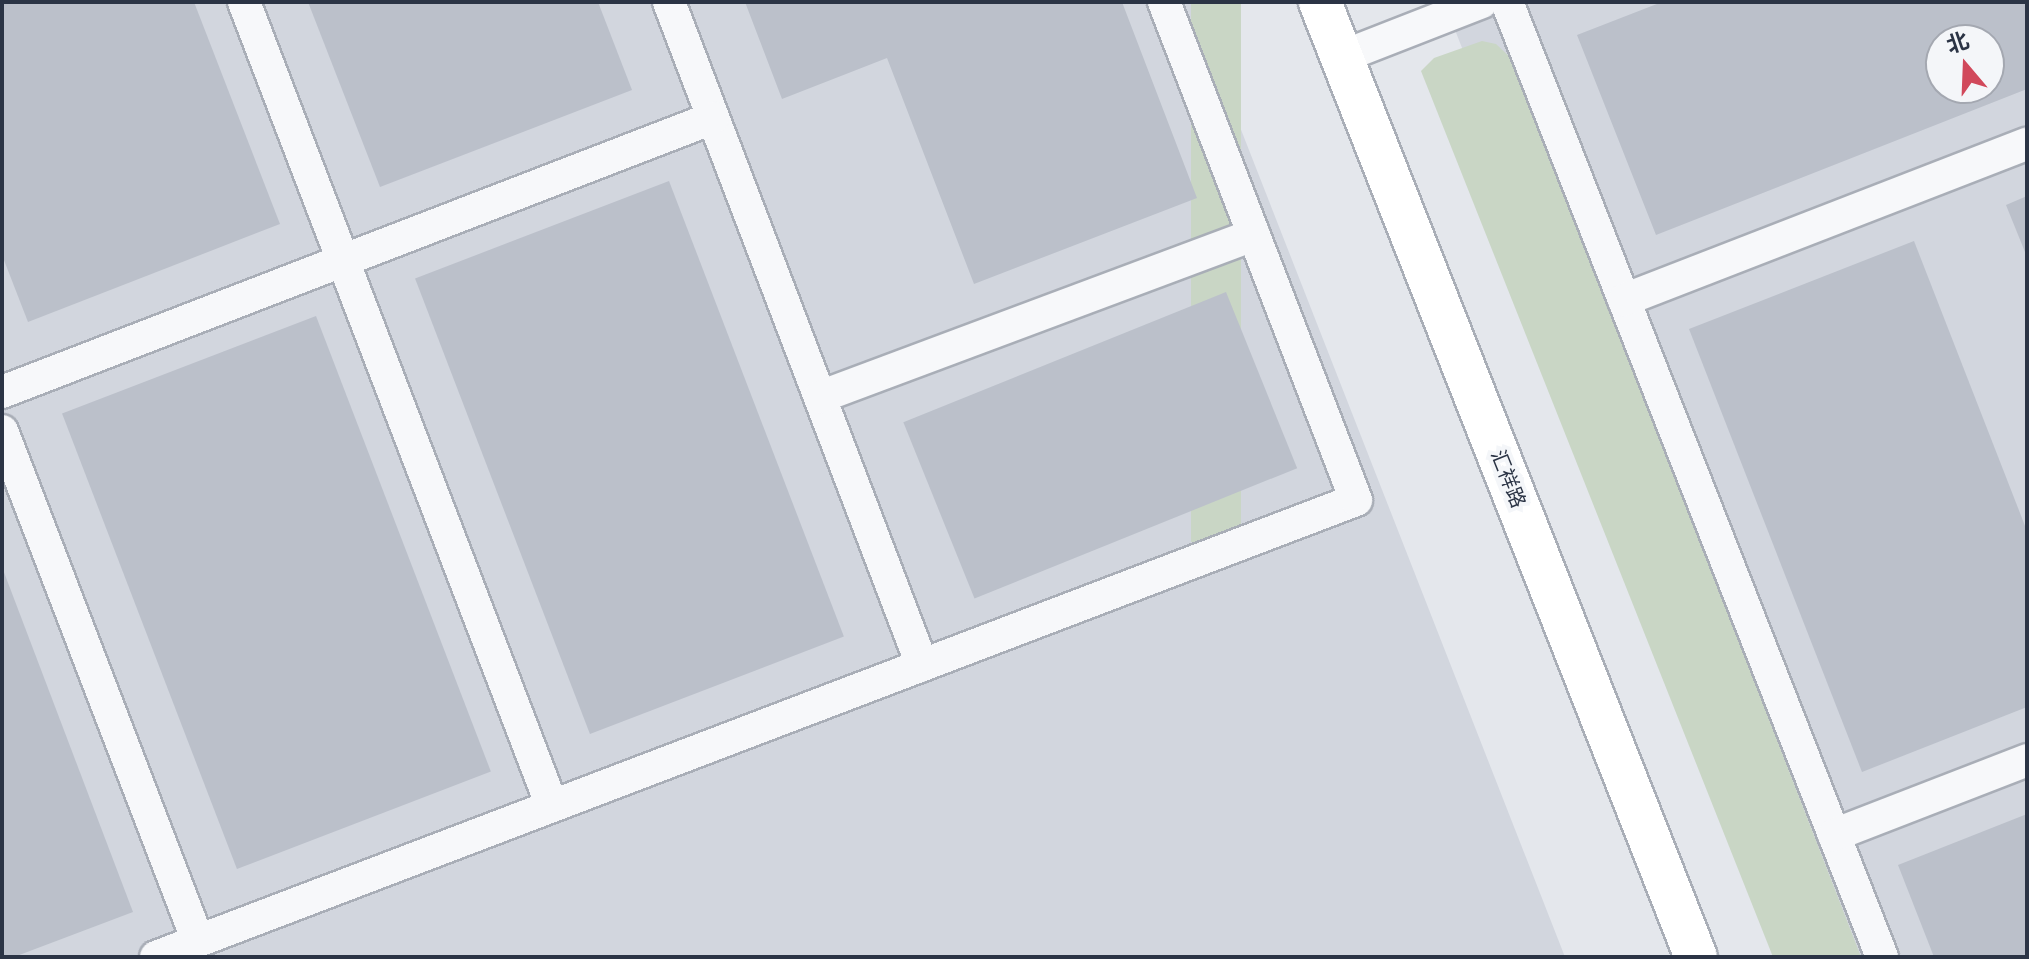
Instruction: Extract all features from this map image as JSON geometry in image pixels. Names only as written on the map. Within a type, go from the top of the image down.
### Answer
[{"type":"main road","name":"汇祥路","points":[[1320,2],[1696,957]]},
{"type":"lane","points":[[244,2],[552,806]]},
{"type":"lane","points":[[669,2],[922,665]]},
{"type":"lane","points":[[156,957],[1356,500],[1164,2]]},
{"type":"lane","points":[[1341,57],[1482,2]]},
{"type":"lane","points":[[1507,2],[1882,957]]},
{"type":"lane","points":[[2,392],[713,118]]},
{"type":"lane","points":[[1624,300],[2027,144]]},
{"type":"lane","points":[[820,397],[1254,235]]},
{"type":"lane","points":[[2,431],[198,941]]},
{"type":"lane","points":[[1834,835],[2027,760]]},
{"type":"shaded area","points":[[2,2],[1191,2],[1565,957],[2,957]]},
{"type":"shaded area","points":[[1444,2],[2027,2],[2027,957],[1819,957]]},
{"type":"green space","points":[[1191,2],[1241,2],[1241,542],[1191,542]]},
{"type":"green space","points":[[1482,41],[1496,44],[1514,61],[1861,957],[1773,957],[1421,71],[1434,58]]},
{"type":"building","points":[[2,2],[194,2],[280,224],[28,322],[2,255]]},
{"type":"building","points":[[308,2],[598,2],[632,90],[380,187]]},
{"type":"building","points":[[745,2],[1122,2],[1197,198],[974,284],[887,58],[782,99]]},
{"type":"building","points":[[1662,2],[2027,2],[2027,89],[2005,98],[2005,24],[1925,24],[1925,104],[1989,104],[1656,235],[1577,35]]},
{"type":"building","points":[[669,181],[844,637],[590,734],[415,278]]},
{"type":"building","points":[[2027,196],[2027,257],[2006,205]]},
{"type":"building","points":[[1914,241],[2027,531],[2027,707],[1862,772],[1689,329]]},
{"type":"building","points":[[1226,292],[1297,468],[975,599],[903,422]]},
{"type":"building","points":[[316,316],[491,772],[237,869],[62,413]]},
{"type":"building","points":[[2,567],[133,912],[14,957],[2,957]]},
{"type":"building","points":[[2027,814],[2027,957],[1934,957],[1898,865]]}]
